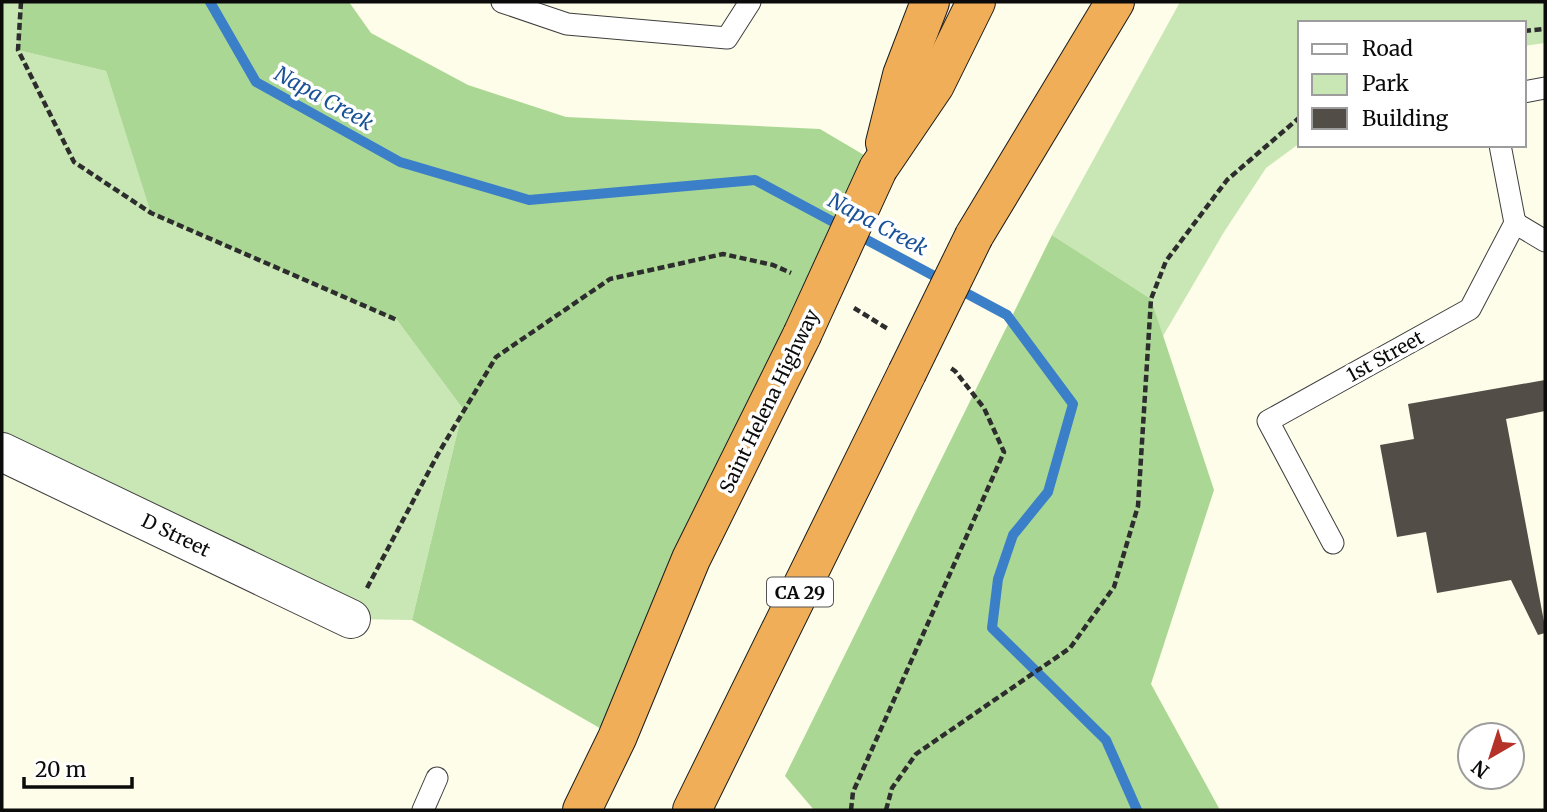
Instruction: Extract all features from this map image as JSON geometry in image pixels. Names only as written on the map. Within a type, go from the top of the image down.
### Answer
[{"type":"highway","points":[[878,169],[902,75],[930,2]]},
{"type":"highway","name":"Saint Helena Highway","points":[[582,810],[617,738],[691,559],[802,335],[878,169],[935,85],[976,2]]},
{"type":"highway","name":"CA 29","points":[[692,810],[1087,2]]},
{"type":"highway","points":[[974,236],[1115,2]]},
{"type":"street","name":"D Street","points":[[2,452],[351,619]]},
{"type":"lane","points":[[502,2],[567,24],[727,38],[750,2]]},
{"type":"lane","points":[[1526,92],[1545,88]]},
{"type":"lane","points":[[1500,147],[1515,223],[1545,241]]},
{"type":"lane","name":"1st Street","points":[[1333,542],[1268,421],[1470,309],[1515,223]]},
{"type":"lane","points":[[423,810],[437,778]]},
{"type":"path","points":[[21,2],[19,50],[74,162],[151,213],[397,320]]},
{"type":"path","points":[[1526,31],[1545,29]]},
{"type":"path","points":[[886,810],[892,788],[916,754],[1070,648],[1114,587],[1138,506],[1151,299],[1166,261],[1227,180],[1298,119]]},
{"type":"green space","points":[[2,2],[21,2],[19,50],[106,71],[152,213],[397,320],[463,409],[412,620],[351,619],[2,452]]},
{"type":"green space","points":[[21,2],[349,2],[371,33],[468,85],[566,117],[820,129],[864,155],[617,738],[412,620],[463,409],[397,320],[151,213],[106,71],[18,50]]},
{"type":"green space","points":[[1180,2],[1545,2],[1545,43],[1526,46],[1526,21],[1298,21],[1298,144],[1266,168],[1224,232],[1163,336],[1151,299],[1052,235]]},
{"type":"green space","points":[[1052,235],[1151,299],[1214,490],[1151,684],[1220,810],[814,810],[785,776]]},
{"type":"building","points":[[1545,380],[1545,411],[1506,419],[1545,627],[1545,633],[1538,635],[1511,580],[1437,593],[1426,532],[1397,537],[1380,445],[1414,439],[1408,404]]},
{"type":"waterway","name":"Napa Creek","points":[[210,2],[256,82],[400,162],[529,200],[755,180],[1007,315],[1073,404],[1048,492],[1013,535],[998,579],[992,628],[1106,740],[1137,810]]}]
